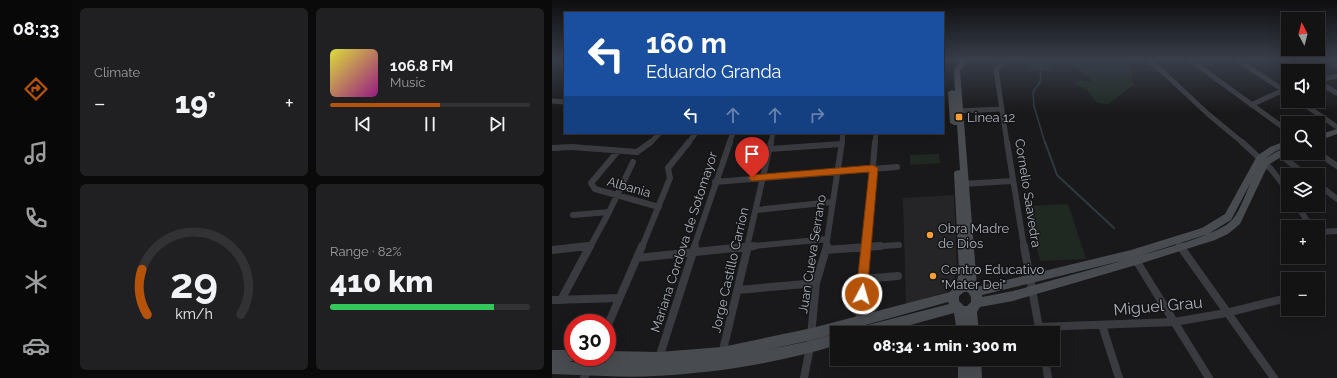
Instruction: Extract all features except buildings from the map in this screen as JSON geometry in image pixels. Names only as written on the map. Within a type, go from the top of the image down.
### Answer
[{"type":"main road","points":[[951,77],[956,111],[966,253],[974,298],[973,326]]},
{"type":"main road","points":[[956,111],[957,77]]},
{"type":"main road","points":[[1325,130],[1337,127]]},
{"type":"main road","points":[[1325,134],[1337,127]]},
{"type":"main road","points":[[872,326],[957,300],[974,298],[1030,285],[1178,244],[1211,237],[1226,230],[1237,221],[1263,161],[1273,149],[1281,146]]},
{"type":"main road","points":[[1263,161],[1281,153]]},
{"type":"main road","points":[[962,326],[957,300],[964,272],[966,253]]},
{"type":"main road","points":[[957,300],[963,310],[974,298]]},
{"type":"main road","points":[[616,356],[659,358],[722,352],[812,334],[830,332]]},
{"type":"main road","points":[[552,368],[587,374],[719,365],[810,347],[830,341]]},
{"type":"main road","points":[[552,356],[564,356]]},
{"type":"main road","points":[[964,366],[964,378]]},
{"type":"main road","points":[[975,366],[976,378]]},
{"type":"street","name":"Cornelio Saavedra","points":[[997,77],[1012,181],[1038,326]]},
{"type":"street","points":[[1168,77],[1206,113],[1263,161],[1281,181]]},
{"type":"street","points":[[1213,77],[1281,126]]},
{"type":"street","points":[[1263,77],[1281,88]]},
{"type":"street","points":[[1325,85],[1337,93]]},
{"type":"street","points":[[1251,105],[1281,90]]},
{"type":"street","points":[[552,101],[564,102]]},
{"type":"street","points":[[1309,108],[1337,127]]},
{"type":"street","points":[[956,111],[1002,109]]},
{"type":"street","points":[[552,148],[572,147],[637,152],[642,150],[659,134]]},
{"type":"street","points":[[612,314],[659,207],[670,178],[668,168],[695,134]]},
{"type":"street","name":"Mariana Cordova de Sotomayor","points":[[659,358],[715,182],[733,134]]},
{"type":"street","name":"Jorge Castillo Carrion","points":[[719,365],[738,290],[773,134]]},
{"type":"street","name":"Juan Cueva Serrano","points":[[804,378],[812,334],[816,283],[826,250],[843,134]]},
{"type":"street","points":[[859,326],[876,134]]},
{"type":"street","points":[[770,149],[841,144]]},
{"type":"street","name":"Albania","points":[[618,151],[591,182],[595,189],[659,207]]},
{"type":"street","points":[[1325,158],[1337,166]]},
{"type":"street","points":[[1291,160],[1299,168]]},
{"type":"street","points":[[561,300],[609,212],[616,195],[634,162]]},
{"type":"street","points":[[715,182],[873,168],[897,168]]},
{"type":"street","points":[[962,184],[1012,181]]},
{"type":"street","points":[[1325,190],[1337,200]]},
{"type":"street","points":[[756,210],[832,202]]},
{"type":"street","points":[[573,215],[609,212]]},
{"type":"street","points":[[1325,232],[1337,231]]},
{"type":"street","points":[[637,258],[827,239]]},
{"type":"street","points":[[1178,244],[1274,378]]},
{"type":"street","points":[[826,250],[899,245]]},
{"type":"street","points":[[552,250],[591,246]]},
{"type":"street","points":[[1133,257],[1209,378]]},
{"type":"street","points":[[863,279],[898,276]]},
{"type":"street","points":[[738,290],[816,283]]},
{"type":"street","points":[[552,300],[619,298]]},
{"type":"street","name":"Miguel Grau","points":[[1060,328],[1174,322],[1226,313],[1279,300]]},
{"type":"street","points":[[1102,325],[1119,378]]},
{"type":"street","points":[[1046,366],[1048,378]]},
{"type":"shaded area","points":[[1089,77],[1132,77],[1134,85],[1108,104],[1097,103],[1088,91],[1076,84],[1076,79],[1090,82],[1091,78]]},
{"type":"shaded area","points":[[939,154],[940,163],[910,165],[910,155]]},
{"type":"shaded area","name":"Obra Madre de Dios","points":[[954,195],[957,273],[947,292],[906,304],[903,198]]},
{"type":"shaded area","points":[[1068,204],[1086,259],[1040,261],[1026,206]]},
{"type":"waterway","points":[[1040,77],[1040,82],[1033,92],[1034,106],[1045,143]]},
{"type":"waterway","points":[[1045,142],[1057,175],[1114,228]]},
{"type":"place","name":"Linea 12","points":[[959,117]]},
{"type":"place","name":"Obra Madre de Dios","points":[[930,235]]},
{"type":"place","name":"Centro Educativo \"Mater Dei\"","points":[[933,276]]},
{"type":"route","points":[[752,178],[873,168],[862,294]]}]
